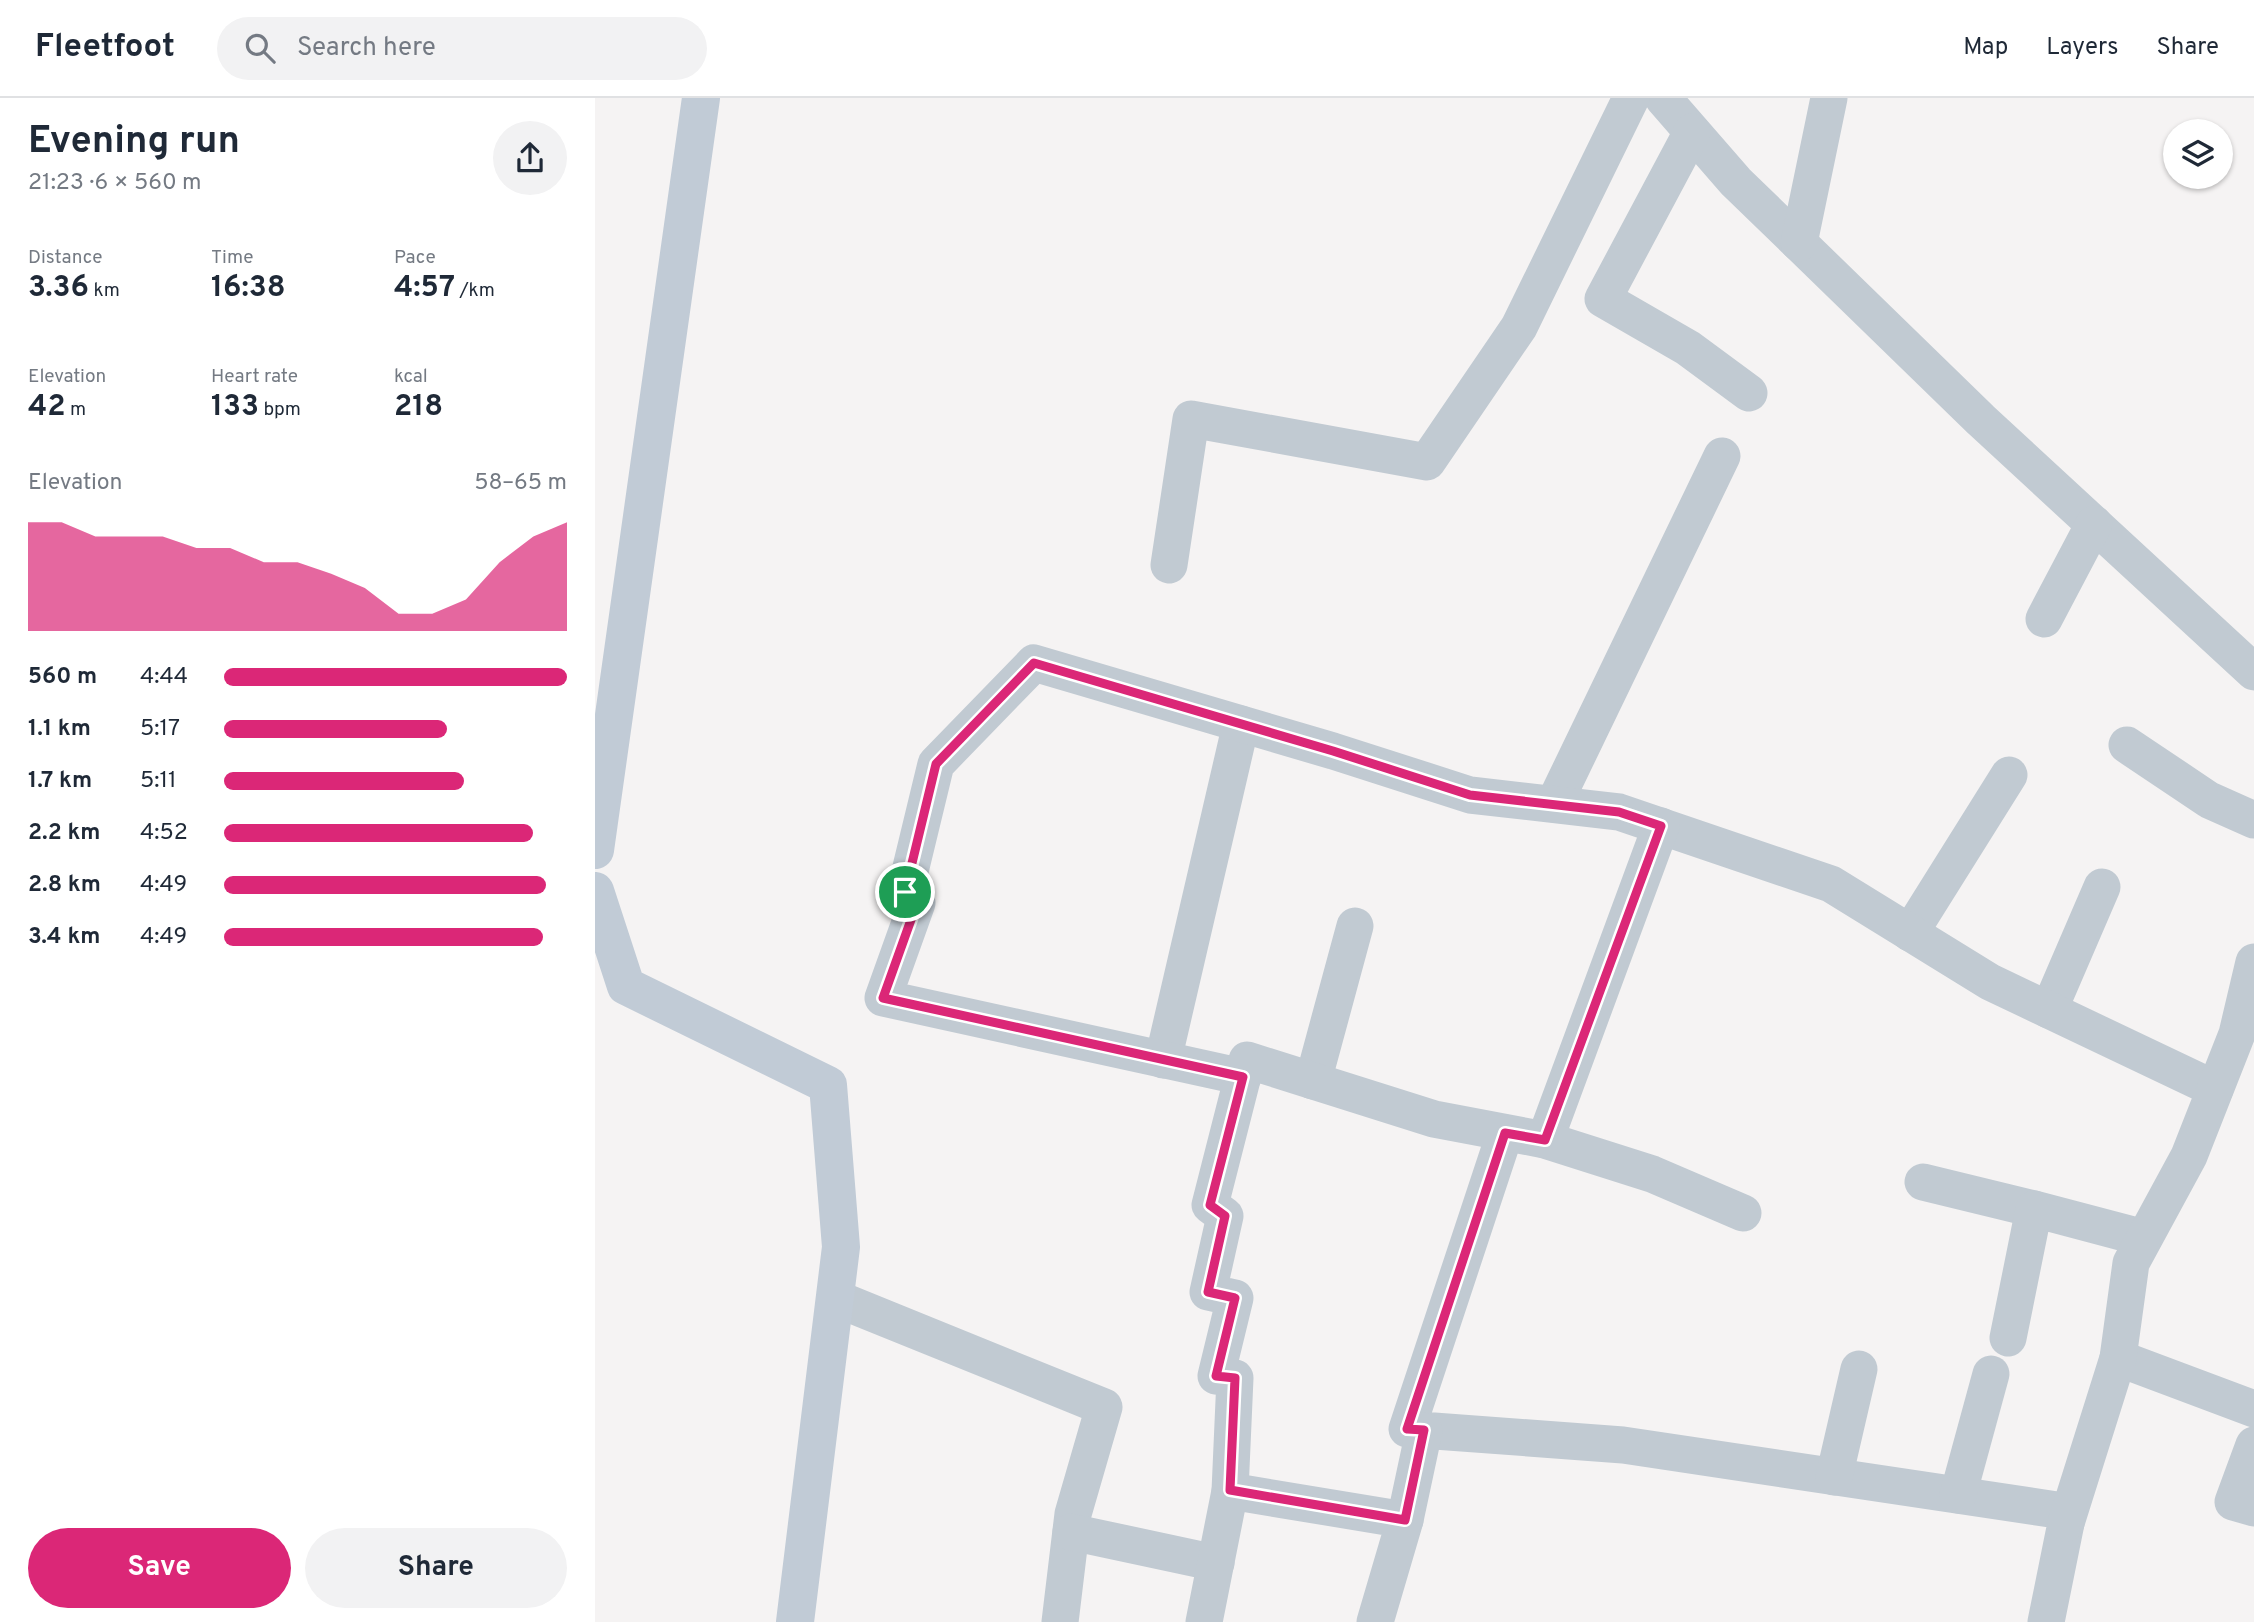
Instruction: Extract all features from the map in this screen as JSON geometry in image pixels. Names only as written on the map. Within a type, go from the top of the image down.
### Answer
[{"type":"street","points":[[595,850],[701,98]]},
{"type":"street","points":[[1169,565],[1191,419],[1427,462],[1519,327],[1631,98]]},
{"type":"street","points":[[1663,98],[1736,182],[1982,420],[2254,672]]},
{"type":"street","points":[[1799,243],[1829,98]]},
{"type":"street","points":[[1692,132],[1603,299],[1688,348],[1749,393]]},
{"type":"street","points":[[1554,804],[1722,456]]},
{"type":"street","points":[[2045,619],[2094,524]]},
{"type":"street","points":[[1243,1077],[883,998],[917,903],[905,892],[936,764],[1034,663],[1470,795],[1619,812],[1831,884],[1990,982],[2215,1089]]},
{"type":"street","points":[[1163,1060],[1241,724]]},
{"type":"street","points":[[2127,745],[2209,800],[2254,820]]},
{"type":"street","points":[[1910,933],[2009,775]]},
{"type":"street","points":[[1545,1140],[1661,826]]},
{"type":"street","points":[[2049,1010],[2102,887]]},
{"type":"street","points":[[595,891],[626,986],[828,1085],[841,1247],[795,1622]]},
{"type":"street","points":[[1313,1081],[1355,926]]},
{"type":"street","points":[[2045,1622],[2066,1523],[2118,1358],[2131,1262],[2189,1156],[2215,1089],[2245,1037],[2254,962]]},
{"type":"street","points":[[1204,1622],[1230,1490],[1235,1378],[1216,1376],[1235,1298],[1208,1292],[1225,1216],[1210,1205],[1247,1060],[1434,1119],[1545,1140],[1652,1174],[1743,1213]]},
{"type":"street","points":[[1505,1133],[1407,1429],[1623,1445],[2057,1510],[2066,1523]]},
{"type":"street","points":[[1923,1182],[2144,1238]]},
{"type":"street","points":[[2008,1338],[2034,1209]]},
{"type":"street","points":[[835,1298],[1104,1407],[1073,1514],[1060,1622]]},
{"type":"street","points":[[2118,1358],[2254,1409]]},
{"type":"street","points":[[1834,1476],[1859,1369]]},
{"type":"street","points":[[1958,1495],[1991,1374]]},
{"type":"street","points":[[1375,1622],[1405,1520],[1424,1430]]},
{"type":"street","points":[[2254,1445],[2233,1502],[2254,1508]]},
{"type":"street","points":[[1230,1490],[1405,1520]]},
{"type":"street","points":[[1071,1532],[1216,1563]]},
{"type":"route","points":[[1034,663],[1333,751],[1470,795],[1619,812],[1661,826],[1545,1140],[1505,1133],[1407,1429],[1424,1430],[1405,1520],[1230,1490],[1235,1378],[1216,1376],[1235,1298],[1208,1292],[1225,1216],[1210,1205],[1243,1077],[883,998],[917,903],[905,892],[936,764],[1034,663]]}]
